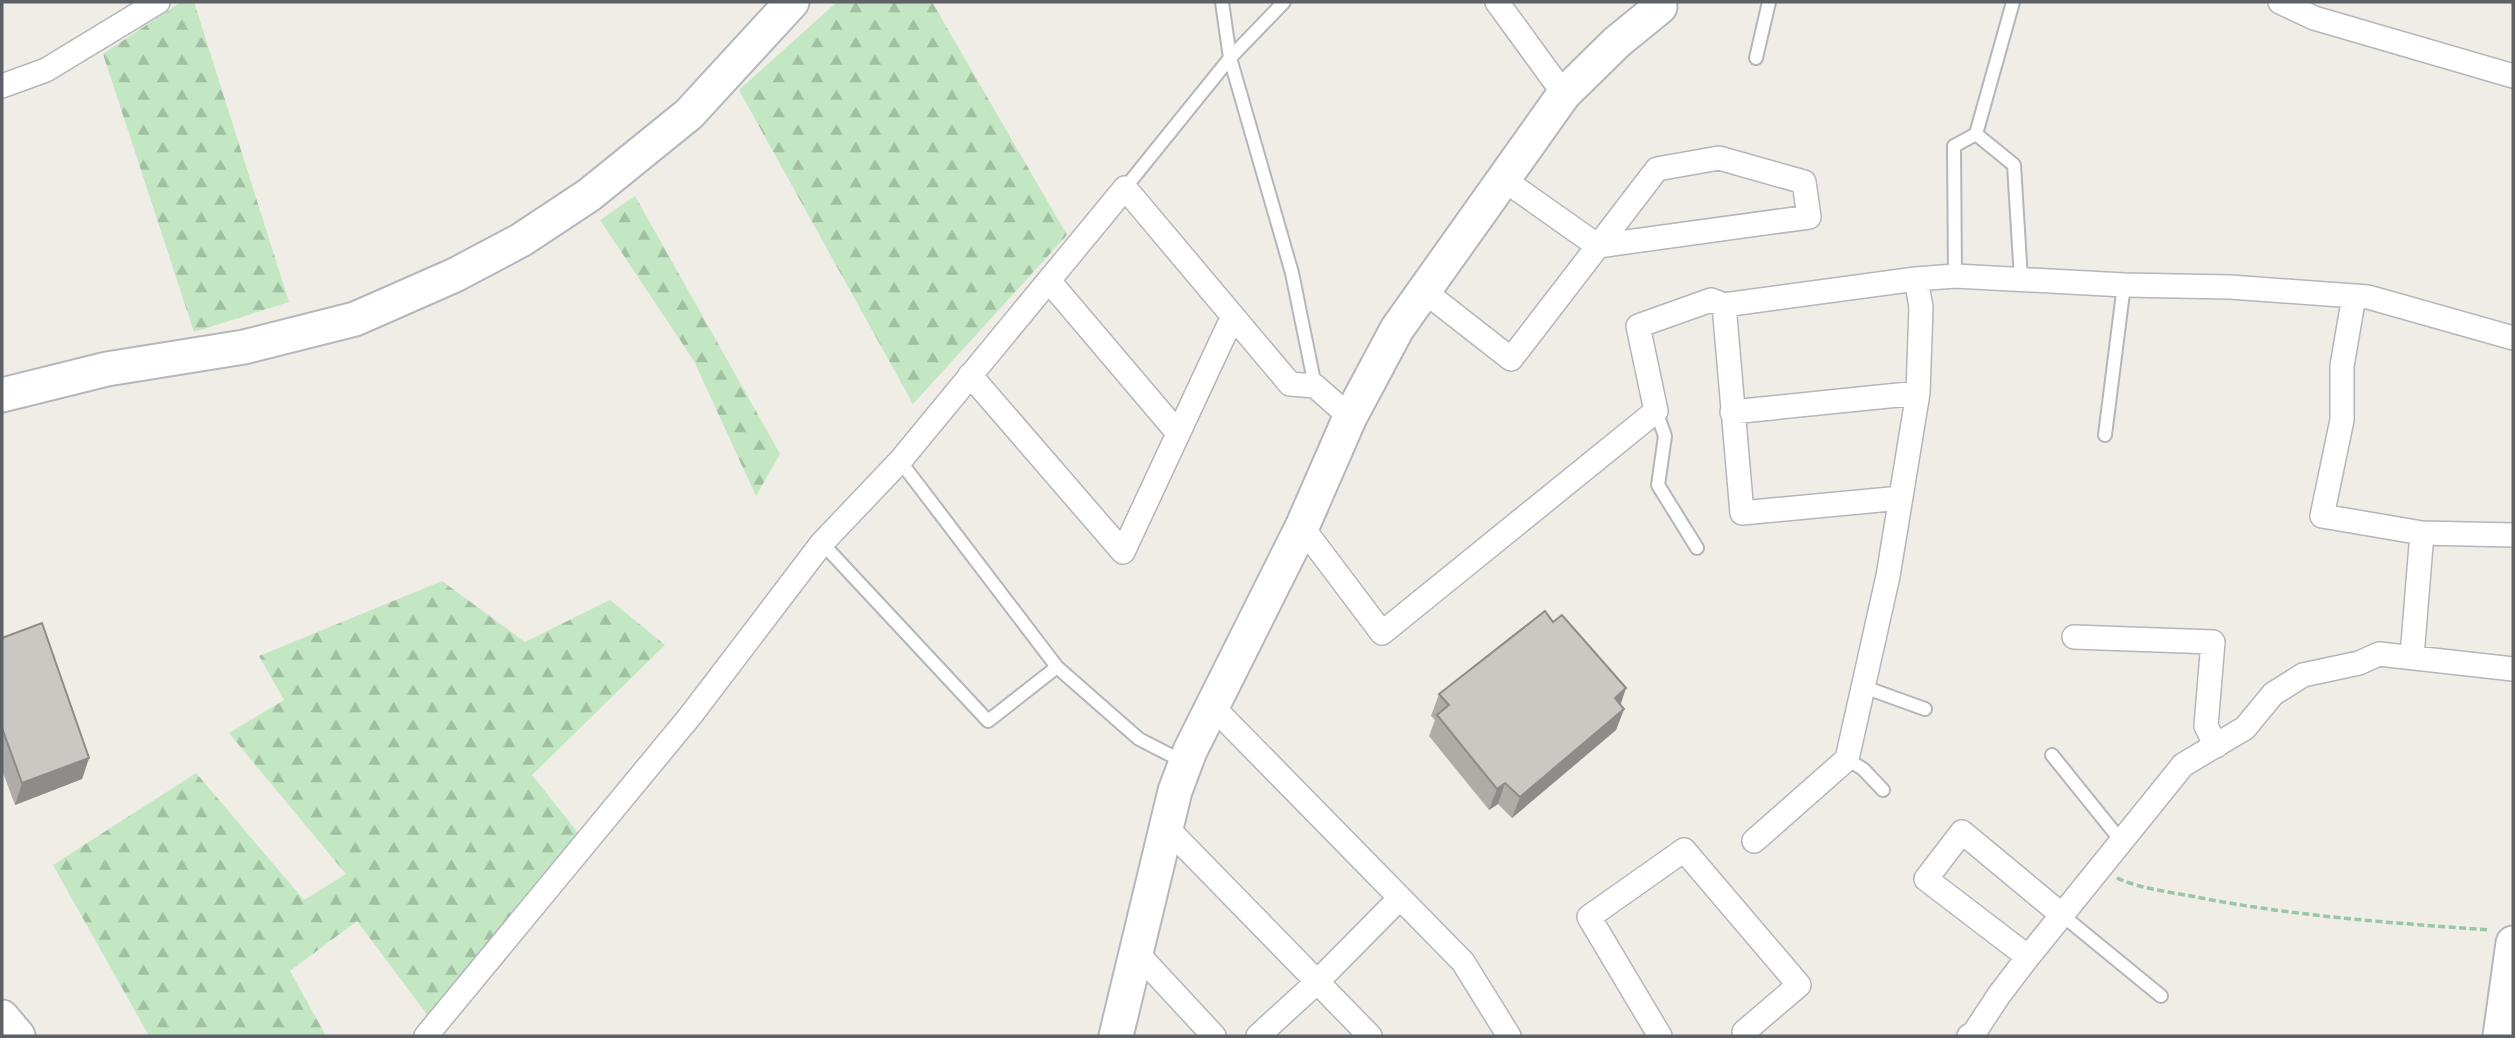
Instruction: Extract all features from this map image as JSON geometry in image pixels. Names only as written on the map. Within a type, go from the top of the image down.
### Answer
[{"type":"street","points":[[2,86],[46,70],[158,2]]},
{"type":"street","points":[[2,395],[107,369],[244,347],[355,319],[455,275],[521,240],[589,195],[689,114],[792,2]]},
{"type":"street","points":[[1497,2],[1564,94]]},
{"type":"street","points":[[2280,2],[2314,18],[2513,76]]},
{"type":"street","points":[[1116,1036],[1175,791],[1212,706],[1301,527],[1350,417],[1397,329],[1564,94],[1661,3]]},
{"type":"street","points":[[1424,291],[1511,359],[1598,246],[1657,169],[1719,158],[1804,183],[1809,217],[1598,246],[1503,179]]},
{"type":"street","points":[[426,1036],[691,715],[822,543],[900,461],[1125,188],[1290,384],[1315,386],[1350,417]]},
{"type":"street","points":[[1301,527],[1382,633],[1656,411],[1638,326],[1711,300],[1724,305],[1955,276],[2124,285],[2230,287],[2368,297],[2513,338]]},
{"type":"street","points":[[1754,841],[1847,759],[1888,576],[1918,393],[1921,307],[1916,279]]},
{"type":"street","points":[[1049,281],[1178,433]]},
{"type":"street","points":[[2354,296],[2342,366],[2342,420],[2322,516],[2422,533],[2513,535]]},
{"type":"street","points":[[1724,305],[1742,513],[1901,498]]},
{"type":"street","points":[[970,375],[1123,552],[1233,316]]},
{"type":"street","points":[[1732,412],[1918,393]]},
{"type":"street","points":[[2412,656],[2422,533]]},
{"type":"street","points":[[2074,637],[2213,642],[2206,726],[2216,746]]},
{"type":"street","points":[[1974,1035],[1999,995],[2028,957],[2183,765],[2245,728],[2273,694],[2303,675],[2359,663],[2379,654],[2513,669]]},
{"type":"street","points":[[1212,706],[1463,961],[1509,1036]]},
{"type":"street","points":[[1167,828],[1370,1036]]},
{"type":"street","points":[[2028,957],[1926,879],[1962,832],[2062,915]]},
{"type":"street","points":[[1660,1036],[1589,917],[1684,850],[1799,985],[1744,1032],[1746,1036]]},
{"type":"street","points":[[1258,1036],[1317,982],[1401,898]]},
{"type":"street","points":[[2500,1036],[2507,937]]},
{"type":"street","points":[[1137,953],[1214,1036]]},
{"type":"street","points":[[2,1017],[18,1036]]},
{"type":"lane","points":[[1222,2],[1230,58],[1292,273],[1315,386]]},
{"type":"lane","points":[[1125,188],[1230,58],[1284,2]]},
{"type":"lane","points":[[1756,58],[1769,2]]},
{"type":"lane","points":[[1955,276],[1954,146],[1976,134],[2013,2]]},
{"type":"lane","points":[[1976,134],[2014,165],[2021,279]]},
{"type":"lane","points":[[2105,435],[2124,285]]},
{"type":"lane","points":[[1656,411],[1665,436],[1658,485],[1697,548]]},
{"type":"lane","points":[[900,461],[1056,667],[1139,739],[1186,763]]},
{"type":"lane","points":[[822,543],[988,721],[1056,667]]},
{"type":"lane","points":[[1864,688],[1925,709]]},
{"type":"lane","points":[[2052,755],[2122,842]]},
{"type":"lane","points":[[1847,759],[1863,769],[1883,790]]},
{"type":"lane","points":[[2062,915],[2161,996]]},
{"type":"path","points":[[2101,868],[2120,880],[2136,885],[2221,902],[2356,921],[2507,937]]},
{"type":"green space","points":[[181,2],[194,2],[289,302],[194,332],[103,54]]},
{"type":"green space","points":[[837,2],[932,2],[1067,235],[913,404],[739,90]]},
{"type":"green space","points":[[635,196],[780,454],[756,496],[694,361],[600,220]]},
{"type":"green space","points":[[442,581],[525,642],[610,600],[665,645],[532,775],[579,834],[429,1017],[357,921],[290,971],[326,1036],[149,1036],[53,865],[196,773],[304,900],[346,874],[229,733],[284,700],[259,656]]},
{"type":"building","points":[[1545,611],[1553,622],[1562,615],[1626,688],[1615,698],[1624,709],[1520,797],[1505,783],[1497,789],[1437,715],[1449,705],[1439,694]]},
{"type":"building","points":[[42,623],[89,758],[22,783],[2,728],[2,638]]}]
